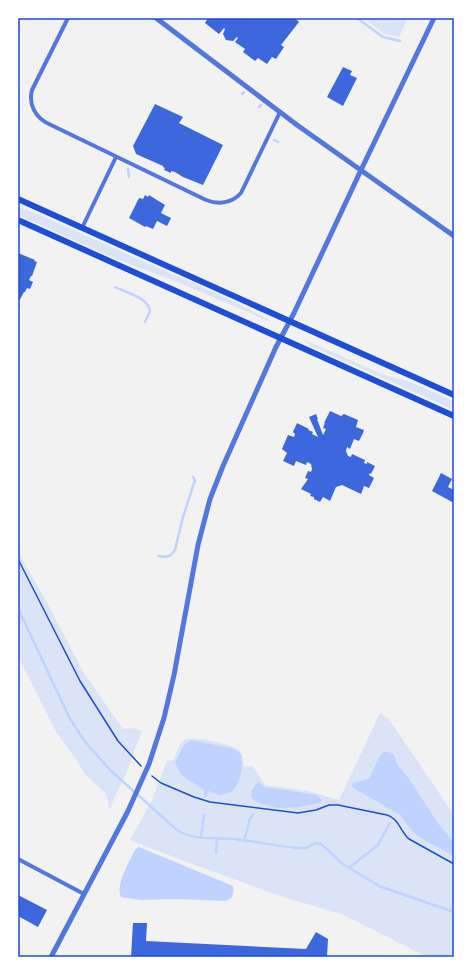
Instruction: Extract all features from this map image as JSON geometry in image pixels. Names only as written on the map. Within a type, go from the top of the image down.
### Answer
[{"type":"main road","points":[[18,200],[454,396]]},
{"type":"main road","points":[[18,220],[454,416]]},
{"type":"street","points":[[68,18],[33,86],[31,93],[32,105],[39,117],[44,122],[209,201],[224,203],[235,198],[243,191],[280,112]]},
{"type":"street","points":[[156,18],[280,112],[361,170],[371,179],[454,236]]},
{"type":"street","points":[[51,957],[122,821],[139,786],[156,745],[168,704],[196,554],[210,499],[222,466],[281,338],[434,18]]},
{"type":"street","points":[[82,228],[116,157]]},
{"type":"street","points":[[18,859],[84,894]]},
{"type":"path","points":[[18,559],[80,681],[118,741],[144,769]]},
{"type":"path","points":[[151,775],[161,783],[210,802],[298,813],[338,805],[387,815],[396,821],[404,834],[410,839],[454,864]]},
{"type":"shaded area","points":[[372,18],[408,18],[399,37],[385,34],[367,21],[370,21]]},
{"type":"shaded area","points":[[18,207],[40,215],[233,301],[268,319],[268,321],[180,283],[116,259],[18,215]]},
{"type":"shaded area","points":[[303,339],[382,374],[410,382],[454,401],[454,410],[311,346]]},
{"type":"shaded area","points":[[18,549],[23,561],[44,597],[84,673],[123,729],[132,728],[142,731],[127,771],[109,810],[105,793],[84,773],[76,759],[56,732],[18,656]]},
{"type":"shaded area","points":[[380,713],[389,719],[454,815],[454,957],[427,957],[344,915],[277,895],[130,840],[152,800],[167,761],[173,760],[183,741],[187,739],[200,739],[231,746],[236,748],[241,753],[243,765],[245,767],[253,766],[265,785],[309,791],[339,800]]},
{"type":"water","points":[[191,740],[231,748],[240,753],[242,763],[241,774],[232,792],[219,795],[208,791],[207,797],[204,797],[204,790],[181,775],[175,762],[184,745]]},
{"type":"water","points":[[384,752],[393,753],[397,764],[409,779],[440,826],[454,842],[454,856],[419,837],[413,832],[400,815],[352,787],[353,783],[369,779],[379,757]]},
{"type":"water","points":[[258,782],[265,787],[317,795],[322,800],[320,803],[292,808],[279,808],[265,805],[255,801],[251,796],[252,790]]},
{"type":"water","points":[[139,847],[233,886],[232,896],[230,899],[225,901],[176,899],[140,900],[121,897],[121,880],[135,850]]},
{"type":"building","points":[[208,18],[295,18],[299,22],[281,45],[284,47],[276,59],[272,57],[267,64],[258,58],[255,61],[243,52],[245,49],[235,42],[238,38],[237,37],[233,41],[226,40],[223,34],[225,29],[224,28],[219,34],[205,23]]},
{"type":"building","points":[[343,67],[352,71],[350,75],[357,78],[343,106],[327,97]]},
{"type":"building","points":[[155,104],[183,117],[179,123],[223,145],[203,185],[175,172],[171,171],[171,173],[164,170],[165,168],[163,166],[136,154],[133,146]]},
{"type":"building","points":[[145,195],[148,197],[149,195],[165,205],[161,213],[171,218],[167,226],[157,221],[153,229],[146,226],[145,227],[129,218],[139,198],[143,199]]},
{"type":"building","points":[[18,253],[37,262],[29,280],[33,282],[30,289],[27,288],[18,303]]},
{"type":"building","points":[[330,411],[341,416],[344,414],[358,420],[356,427],[364,430],[363,433],[359,441],[354,439],[350,449],[347,447],[346,451],[348,456],[351,457],[352,454],[365,460],[364,463],[367,464],[367,462],[375,466],[369,475],[374,478],[369,488],[364,486],[361,494],[342,485],[336,487],[330,501],[323,497],[320,502],[314,499],[314,497],[310,496],[311,494],[301,489],[308,479],[305,478],[308,471],[311,472],[311,464],[307,462],[306,465],[296,461],[294,466],[283,461],[287,453],[282,449],[288,435],[294,437],[295,434],[293,432],[297,423],[309,429],[308,430],[313,432],[312,434],[318,437],[309,417],[316,414],[323,435],[326,429],[323,428],[324,423]]},
{"type":"building","points":[[441,473],[452,479],[448,487],[454,490],[454,503],[432,491]]},
{"type":"building","points":[[18,895],[47,910],[38,927],[18,916]]},
{"type":"building","points":[[133,923],[147,923],[146,941],[306,949],[316,932],[328,939],[327,957],[131,957]]},
{"type":"waterway","points":[[357,18],[383,37],[400,41]]},
{"type":"waterway","points":[[274,140],[278,142]]},
{"type":"waterway","points":[[128,169],[129,177]]},
{"type":"waterway","points":[[115,287],[146,302],[150,311],[145,322]]},
{"type":"waterway","points":[[158,556],[166,557],[171,555],[175,550],[183,517],[195,480],[193,477]]},
{"type":"waterway","points":[[18,608],[70,719],[86,743],[110,770],[177,830],[190,836],[234,839],[298,848],[307,848],[315,843],[321,844],[343,864],[379,886],[454,912]]},
{"type":"waterway","points":[[244,841],[250,819],[253,814]]},
{"type":"waterway","points":[[201,837],[204,815]]},
{"type":"waterway","points":[[350,867],[378,845],[390,823]]},
{"type":"waterway","points":[[216,853],[217,838]]}]
